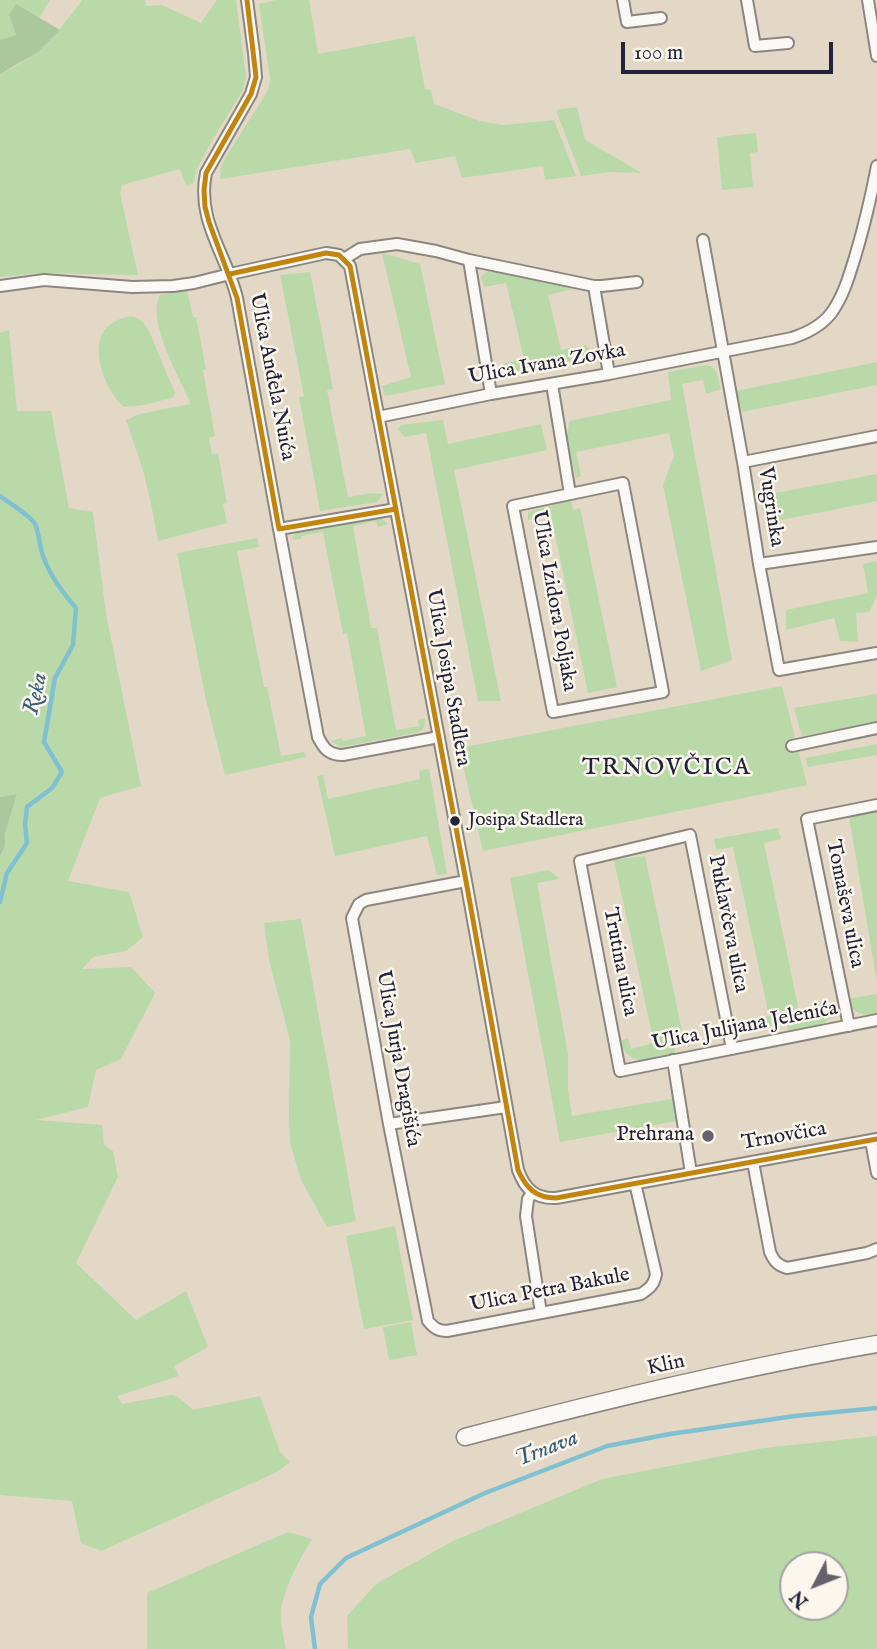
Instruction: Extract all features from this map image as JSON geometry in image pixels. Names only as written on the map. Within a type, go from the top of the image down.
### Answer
[{"type":"street","points":[[0,286],[44,280],[157,287],[194,284],[230,274],[213,238],[203,186],[211,162],[251,94],[256,77],[247,0]]},
{"type":"street","points":[[623,0],[626,22],[661,18]]},
{"type":"street","points":[[747,0],[755,46],[789,43]]},
{"type":"street","points":[[868,0],[877,55]]},
{"type":"street","name":"Ulica Ivana Zovka","points":[[378,417],[792,338],[814,329],[831,314],[846,287],[866,221],[877,166]]},
{"type":"street","points":[[703,240],[723,351]]},
{"type":"street","name":"Ulica Anđela Nuića","points":[[439,737],[343,755],[334,755],[322,747],[230,274],[326,253],[339,255],[344,259],[360,248],[397,244],[594,286],[637,282]]},
{"type":"street","name":"Ulica Josipa Stadlera","points":[[344,259],[353,274],[518,1170],[532,1193]]},
{"type":"street","points":[[469,260],[491,394]]},
{"type":"street","points":[[594,286],[608,374]]},
{"type":"street","name":"Vugrinka","points":[[723,351],[779,670],[877,653]]},
{"type":"street","name":"Ulica Izidora Poljaka","points":[[552,384],[570,494]]},
{"type":"street","points":[[744,462],[877,436]]},
{"type":"street","name":"Ulica Izidora Poljaka","points":[[623,483],[663,692],[553,712],[513,506],[570,494],[623,483]]},
{"type":"street","points":[[279,529],[396,509]]},
{"type":"street","points":[[759,564],[877,547]]},
{"type":"street","points":[[792,746],[877,728]]},
{"type":"street","name":"Tomaševa ulica","points":[[849,1026],[807,819],[877,805]]},
{"type":"street","name":"Puklavčeva ulica","points":[[580,861],[690,835],[732,1049]]},
{"type":"street","name":"Trutina ulica","points":[[580,861],[620,1070]]},
{"type":"street","name":"Ulica Jurja Dragišića","points":[[433,1327],[426,1314],[352,918],[359,904],[366,900],[466,881]]},
{"type":"street","name":"Ulica Julijana Jelenića","points":[[620,1070],[877,1020]]},
{"type":"street","points":[[673,1060],[691,1173]]},
{"type":"street","points":[[389,1124],[506,1107]]},
{"type":"street","points":[[874,1140],[877,1172]]},
{"type":"street","name":"Trnovčica","points":[[532,1193],[556,1198],[874,1140]]},
{"type":"street","points":[[753,1162],[770,1252],[779,1266],[787,1268],[877,1249]]},
{"type":"street","name":"Ulica Petra Bakule","points":[[433,1327],[439,1331],[447,1331],[641,1294],[649,1289],[656,1274],[635,1183]]},
{"type":"street","points":[[532,1193],[528,1199],[526,1216],[541,1313]]},
{"type":"street","name":"Klin","points":[[465,1437],[661,1388],[877,1344]]},
{"type":"green space","points":[[0,0],[50,0],[39,18],[16,5],[9,15],[16,35],[0,40]]},
{"type":"green space","points":[[82,0],[145,0],[146,6],[162,5],[201,23],[217,0],[236,0],[246,76],[243,90],[210,144],[196,171],[194,183],[186,185],[180,169],[122,185],[120,193],[138,275],[38,273],[0,277],[0,74],[25,60],[46,43]]},
{"type":"green space","points":[[276,0],[309,0],[318,54],[415,36],[425,89],[431,90],[434,104],[480,121],[503,125],[554,120],[576,176],[545,180],[543,166],[462,178],[455,156],[416,163],[410,149],[220,179],[221,167],[227,155],[269,87],[259,4]]},
{"type":"green space","points":[[16,4],[60,30],[38,52],[0,74],[0,40],[16,35],[9,15]]},
{"type":"green space","points":[[577,107],[585,140],[642,173],[610,172],[581,176],[556,110]]},
{"type":"green space","points":[[756,133],[758,152],[750,153],[753,187],[722,190],[717,137]]},
{"type":"green space","points":[[382,253],[420,264],[445,384],[385,396],[382,386],[411,377]]},
{"type":"green space","points":[[489,271],[573,289],[548,295],[561,350],[586,345],[595,357],[506,373],[502,364],[524,359],[506,283],[484,287],[481,276]]},
{"type":"green space","points":[[310,272],[333,389],[327,390],[348,497],[383,494],[377,502],[320,511],[299,397],[304,396],[280,275]]},
{"type":"green space","points":[[187,290],[193,317],[196,317],[206,369],[203,370],[215,436],[209,438],[212,454],[218,453],[227,503],[223,504],[227,523],[158,541],[143,470],[126,420],[140,414],[191,404],[166,350],[157,319],[160,295]]},
{"type":"green space","points":[[130,316],[141,321],[149,331],[175,393],[171,398],[124,407],[108,385],[99,357],[100,340],[112,324]]},
{"type":"green space","points":[[9,330],[17,411],[51,411],[69,508],[93,512],[106,614],[141,786],[100,798],[68,881],[129,892],[143,937],[126,951],[93,957],[82,969],[131,967],[155,993],[121,1059],[96,1070],[88,1107],[36,1120],[102,1125],[104,1145],[113,1151],[118,1177],[76,1263],[136,1320],[186,1291],[208,1347],[174,1366],[179,1376],[117,1396],[122,1404],[171,1395],[178,1397],[193,1410],[260,1396],[280,1452],[290,1462],[277,1472],[101,1551],[81,1543],[72,1501],[0,1495],[0,856],[5,846],[5,834],[17,795],[0,797],[0,333]]},
{"type":"green space","points":[[877,362],[877,385],[742,412],[736,391]]},
{"type":"green space","points":[[706,365],[715,370],[721,389],[706,394],[703,380],[682,384],[732,660],[701,671],[663,485],[674,456],[669,433],[576,452],[581,476],[576,478],[567,441],[569,421],[671,400],[668,372]]},
{"type":"green space","points":[[443,420],[448,444],[541,424],[547,450],[454,470],[501,701],[478,701],[426,433],[405,437],[398,429],[401,425]]},
{"type":"green space","points":[[877,474],[877,501],[766,523],[759,496]]},
{"type":"green space","points":[[571,500],[573,510],[580,508],[617,687],[588,693],[551,515],[528,520],[528,512]]},
{"type":"green space","points":[[381,518],[388,524],[378,527],[376,521],[353,526],[371,628],[377,628],[396,730],[419,726],[418,720],[425,718],[425,724],[416,733],[342,747],[330,741],[366,736],[347,633],[343,634],[323,532],[291,540],[299,531]]},
{"type":"green space","points":[[257,538],[259,547],[237,551],[264,687],[267,687],[281,756],[304,752],[306,757],[225,775],[206,700],[177,553]]},
{"type":"green space","points":[[877,561],[877,596],[869,612],[856,613],[858,642],[840,641],[834,618],[786,630],[786,610],[868,593],[863,564]]},
{"type":"green space","points":[[782,686],[807,785],[483,851],[459,748]]},
{"type":"green space","points":[[877,694],[877,722],[802,736],[794,708]]},
{"type":"green space","points":[[877,744],[877,755],[808,767],[805,758]]},
{"type":"green space","points":[[429,769],[447,874],[437,875],[427,836],[335,856],[317,776],[323,775],[328,799],[420,779],[419,771]]},
{"type":"green space","points":[[17,794],[5,834],[5,846],[0,856],[0,797]]},
{"type":"green space","points":[[877,812],[877,982],[849,817]]},
{"type":"green space","points":[[778,828],[781,839],[764,843],[800,1016],[825,1012],[834,1015],[813,1027],[801,1030],[788,1031],[786,1022],[758,1030],[757,1019],[769,1016],[733,847],[716,850],[714,839]]},
{"type":"green space","points":[[645,856],[682,1031],[672,1034],[675,1053],[650,1060],[636,1060],[624,1050],[619,1041],[628,1038],[631,1049],[654,1043],[614,860]]},
{"type":"green space","points":[[549,870],[560,879],[537,883],[568,1054],[568,1090],[572,1116],[672,1099],[677,1121],[560,1142],[510,878]]},
{"type":"green space","points":[[301,919],[356,1221],[327,1227],[301,1180],[290,1143],[290,1040],[269,960],[264,923]]},
{"type":"green space","points":[[877,994],[877,1014],[859,1013],[848,999]]},
{"type":"green space","points":[[395,1226],[413,1320],[364,1329],[346,1236]]},
{"type":"green space","points":[[411,1322],[417,1355],[389,1360],[383,1327]]},
{"type":"green space","points":[[877,1436],[877,1649],[348,1649],[347,1616],[376,1584],[453,1541],[602,1479],[764,1448]]},
{"type":"green space","points":[[288,1532],[312,1539],[284,1597],[281,1620],[286,1649],[147,1649],[147,1593]]},
{"type":"waterway","name":"Reka","points":[[0,496],[33,521],[49,570],[76,608],[73,645],[55,678],[44,742],[62,772],[52,788],[27,807],[27,843],[7,873],[0,902]]},
{"type":"waterway","name":"Trnava","points":[[315,1649],[311,1617],[320,1584],[346,1558],[485,1493],[607,1446],[795,1416],[877,1408]]},
{"type":"transit line","points":[[247,0],[256,77],[251,94],[206,173],[205,207],[237,298],[279,529],[396,509]]},
{"type":"transit line","points":[[230,274],[326,253],[339,255],[350,266],[518,1170],[524,1182],[537,1194],[556,1198],[877,1139]]},
{"type":"place","name":"Josipa Stadlera","points":[[455,821]]},
{"type":"place","name":"Prehrana","points":[[708,1136]]},
{"type":"district","name":"TRNOVČICA","points":[[667,769]]}]
